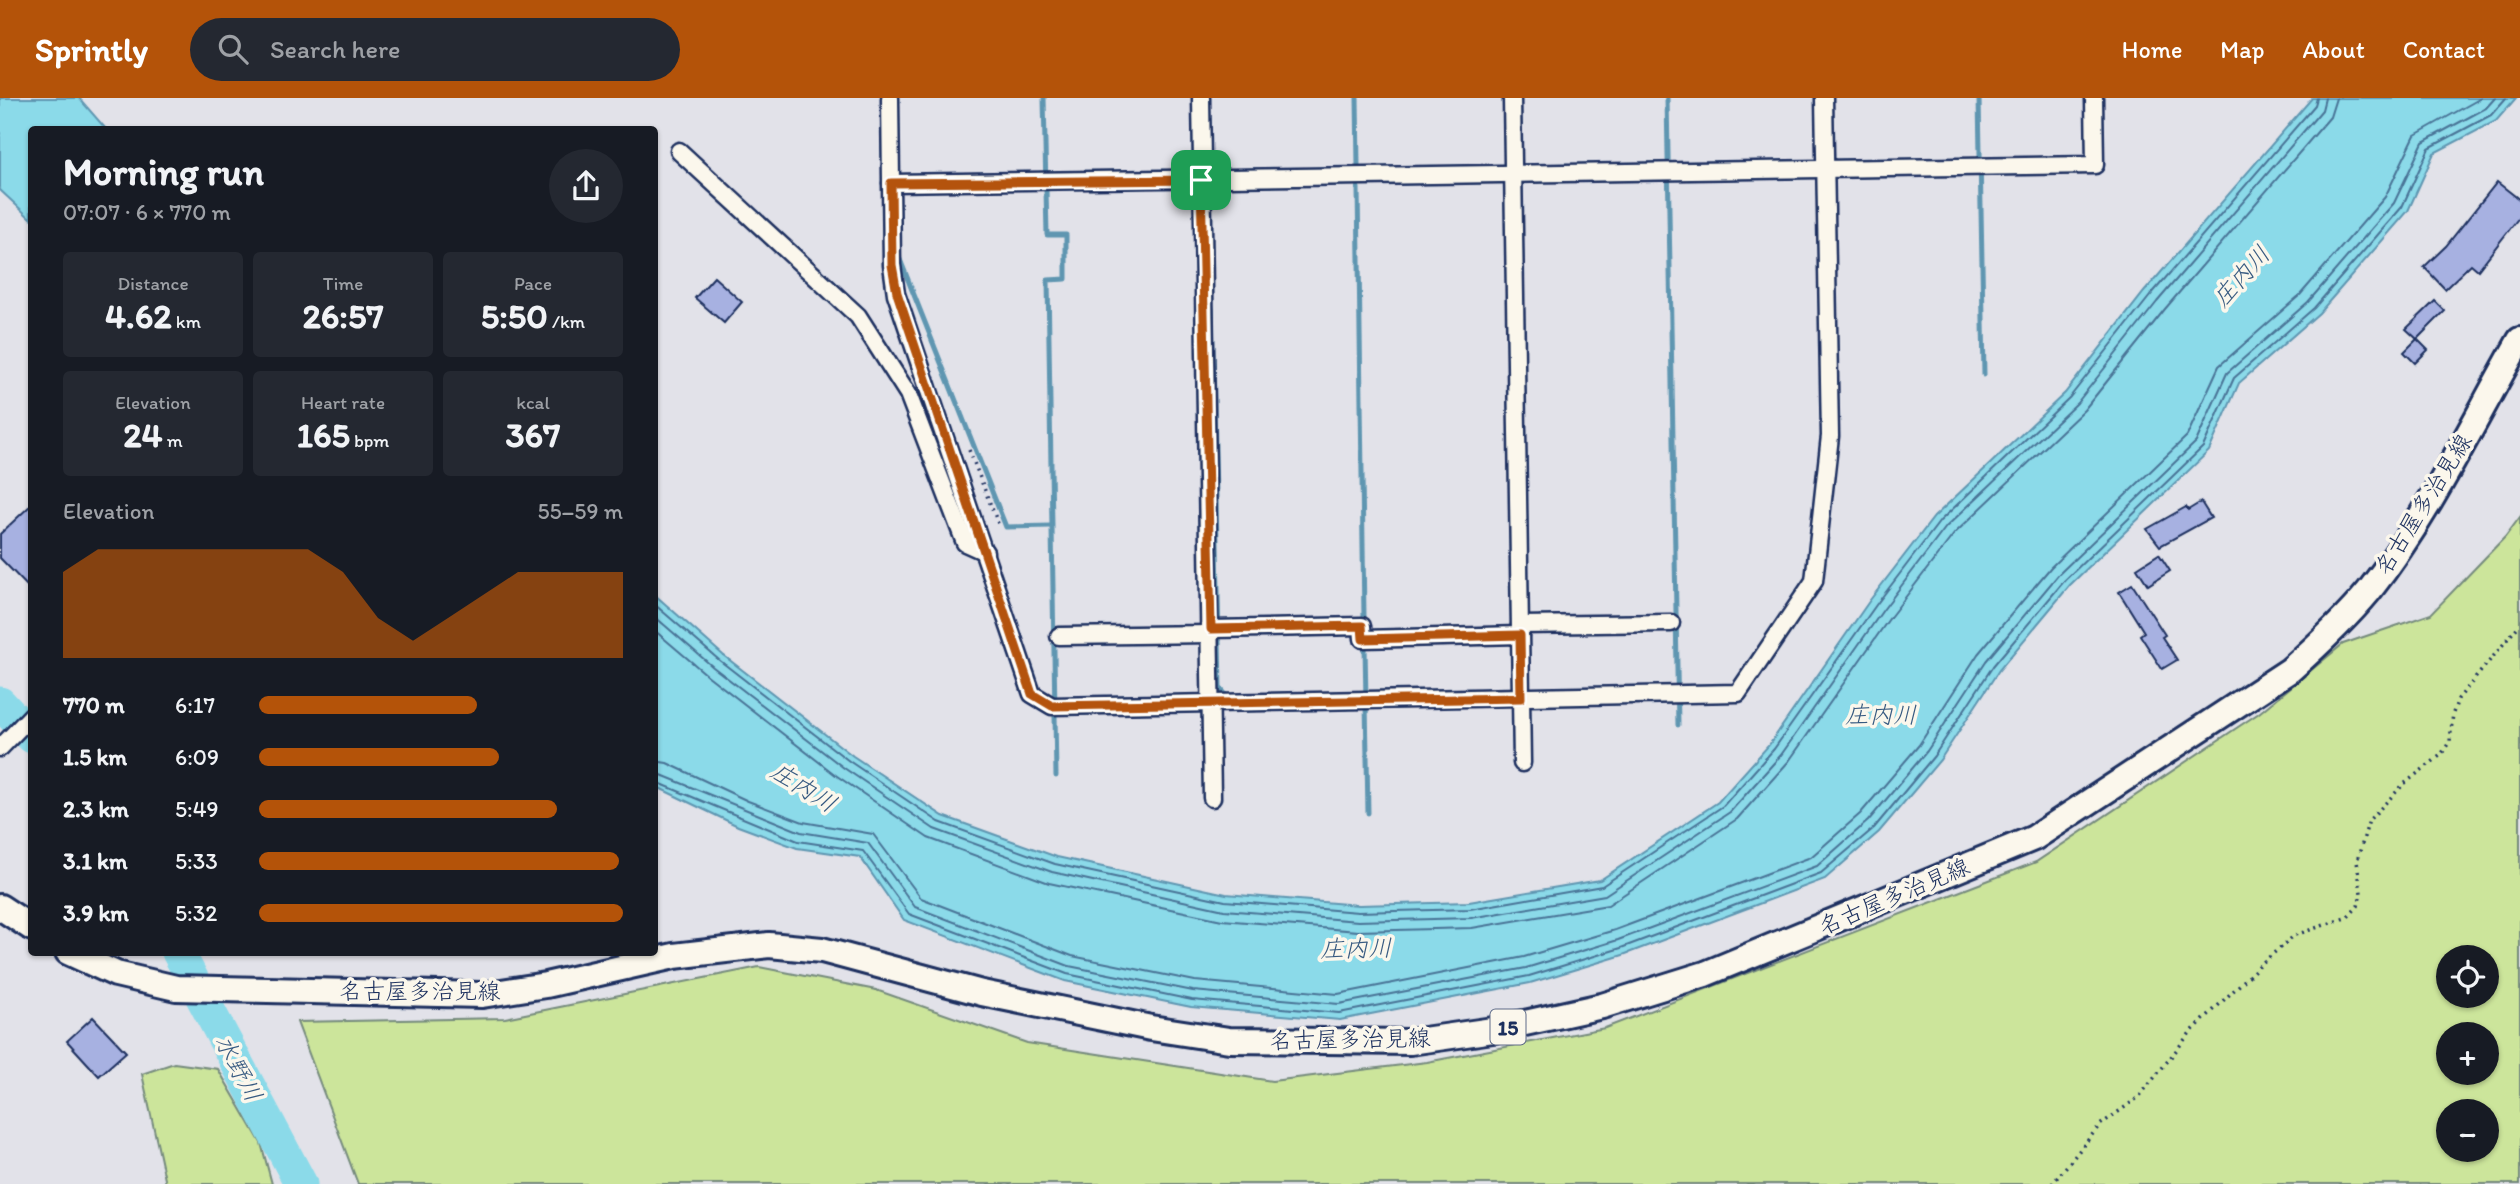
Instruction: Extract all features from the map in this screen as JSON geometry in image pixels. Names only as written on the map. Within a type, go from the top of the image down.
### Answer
[{"type":"main road","name":"名古屋多治見線","points":[[77,956],[116,974],[176,988],[482,995],[546,985],[674,956],[769,945],[822,950],[982,993],[1151,1028],[1230,1040],[1410,1042],[1493,1030],[1602,1006],[1705,974],[2034,838],[2290,670],[2326,638],[2368,592],[2403,544],[2520,340]]},
{"type":"main road","points":[[0,907],[28,925]]},
{"type":"street","points":[[890,98],[892,265],[897,293],[1032,694],[1052,706],[1738,693],[1814,581],[1830,436],[1824,98]]},
{"type":"street","points":[[1201,98],[1212,798]]},
{"type":"street","points":[[1512,98],[1522,763]]},
{"type":"street","points":[[891,183],[2095,165],[2094,98]]},
{"type":"street","points":[[679,151],[858,316],[908,394],[965,543],[985,552]]},
{"type":"street","points":[[1059,636],[1362,626],[1363,639],[1671,623]]},
{"type":"street","points":[[0,748],[28,719]]},
{"type":"path","points":[[2052,1184],[2100,1125],[2139,1097],[2190,1033],[2262,963],[2295,935],[2348,917],[2358,906],[2361,893],[2357,861],[2369,820],[2404,784],[2441,755],[2450,741],[2453,713],[2458,699],[2520,624]]},
{"type":"green space","points":[[2520,517],[2520,1184],[358,1184],[297,1022],[505,1018],[759,967],[876,990],[1027,1043],[1272,1081],[1427,1062],[1605,1028],[2036,862],[2259,713],[2343,644],[2431,614],[2505,537]]},
{"type":"green space","points":[[174,1063],[218,1069],[261,1143],[272,1184],[166,1184],[142,1074]]},
{"type":"water","points":[[0,98],[79,98],[103,126],[28,126],[28,216],[0,190]]},
{"type":"water","name":"庄内川","points":[[2312,98],[2516,98],[2496,121],[2434,153],[2408,211],[2319,313],[2239,383],[2209,451],[2070,585],[1999,670],[1940,760],[1879,832],[1825,879],[1623,955],[1530,983],[1340,1020],[1191,1007],[1065,981],[904,920],[860,857],[797,848],[738,826],[658,787],[658,598],[723,655],[853,756],[943,816],[1057,857],[1226,894],[1359,905],[1469,902],[1600,880],[1718,802],[1769,745],[1870,600],[1934,517],[2065,393],[2144,292]]},
{"type":"building","points":[[2497,182],[2520,200],[2520,216],[2478,270],[2471,264],[2445,289],[2424,267],[2446,246]]},
{"type":"building","points":[[714,277],[742,302],[724,323],[695,298]]},
{"type":"building","points":[[2435,301],[2445,311],[2417,339],[2406,329]]},
{"type":"building","points":[[2417,339],[2428,350],[2415,363],[2404,352]]},
{"type":"building","points":[[2201,502],[2211,518],[2160,546],[2147,529],[2186,507],[2188,510]]},
{"type":"building","points":[[28,508],[28,587],[0,558],[0,534]]},
{"type":"building","points":[[2159,554],[2170,571],[2148,585],[2137,568]]},
{"type":"building","points":[[2132,584],[2165,635],[2162,637],[2177,660],[2162,669],[2140,635],[2144,632],[2119,592]]},
{"type":"building","points":[[93,1017],[126,1052],[99,1076],[67,1041]]},
{"type":"waterway","points":[[1044,98],[1047,235],[1066,235],[1066,279],[1048,280],[1056,776]]},
{"type":"waterway","points":[[1357,98],[1358,166]]},
{"type":"waterway","points":[[1667,98],[1678,725]]},
{"type":"waterway","points":[[1979,98],[1984,375]]},
{"type":"waterway","points":[[1358,188],[1364,617]]},
{"type":"waterway","points":[[899,257],[1006,527],[1051,526]]},
{"type":"waterway","points":[[1212,308],[1220,688],[1226,695]]},
{"type":"waterway","points":[[1365,646],[1368,813]]},
{"type":"waterway","name":"水野川","points":[[0,703],[28,733]]},
{"type":"waterway","name":"水野川","points":[[180,956],[301,1184]]},
{"type":"route","points":[[1201,180],[1211,629],[1362,626],[1363,639],[1520,635],[1521,698],[1052,706],[1032,694],[897,293],[892,265],[891,183],[1201,180]]}]
